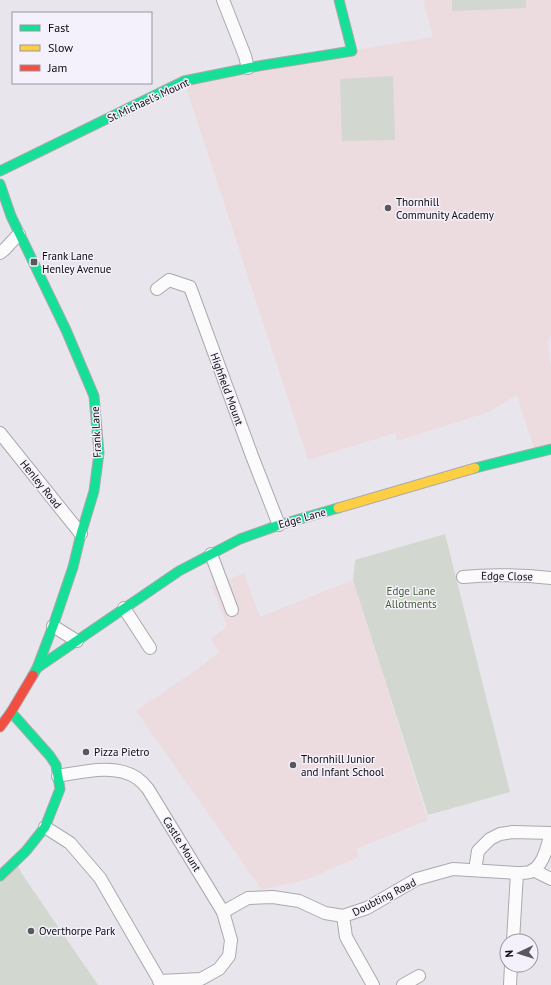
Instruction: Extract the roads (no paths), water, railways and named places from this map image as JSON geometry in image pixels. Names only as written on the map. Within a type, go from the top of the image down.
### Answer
[{"type":"street","points":[[223,0],[245,56],[248,68]]},
{"type":"street","name":"St Michael's Mount","points":[[0,171],[184,81],[248,68],[352,51],[339,0]]},
{"type":"street","name":"Frank Lane","points":[[0,184],[11,216],[66,330],[94,396],[99,453],[94,491],[73,567],[53,626],[37,668],[11,712],[0,727]]},
{"type":"street","points":[[0,253],[20,234]]},
{"type":"street","name":"Highfield Mount","points":[[157,289],[169,280],[190,287],[279,525]]},
{"type":"street","name":"Henley Road","points":[[0,433],[81,534]]},
{"type":"street","name":"Edge Lane","points":[[37,668],[179,571],[240,539],[279,525],[388,493],[485,465],[551,449]]},
{"type":"street","points":[[211,554],[232,610]]},
{"type":"street","name":"Edge Close","points":[[463,577],[495,575],[551,578]]},
{"type":"street","points":[[124,608],[150,648]]},
{"type":"street","points":[[53,626],[77,641]]},
{"type":"street","points":[[0,876],[26,851],[45,827],[60,789],[56,765],[50,756],[11,712]]},
{"type":"street","name":"Castle Mount","points":[[45,827],[70,843],[100,878],[160,983],[200,982],[219,969],[229,956],[231,940],[223,912],[148,789],[137,778],[114,770],[88,770],[58,776]]},
{"type":"street","points":[[475,870],[478,851],[490,839],[500,834],[513,832],[551,833],[542,862],[533,870],[551,879]]},
{"type":"street","name":"Doubting Road","points":[[373,985],[346,937],[343,916],[367,908],[418,879],[453,869],[517,873],[533,870]]},
{"type":"street","points":[[513,933],[517,873]]},
{"type":"street","points":[[223,912],[248,898],[273,896],[299,901],[325,912],[343,916]]},
{"type":"street","points":[[510,985],[511,973]]},
{"type":"street","points":[[403,985],[419,976]]},
{"type":"place","name":"Thornhill Community Academy","points":[[388,208]]},
{"type":"place","name":"Frank Lane Henley Avenue","points":[[34,262]]},
{"type":"place","name":"Pizza Pietro","points":[[86,752]]},
{"type":"place","name":"Thornhill Junior and Infant School","points":[[293,765]]},
{"type":"place","name":"Overthorpe Park","points":[[31,931]]},
{"type":"park label","name":"Edge Lane Allotments","points":[[411,597]]}]
